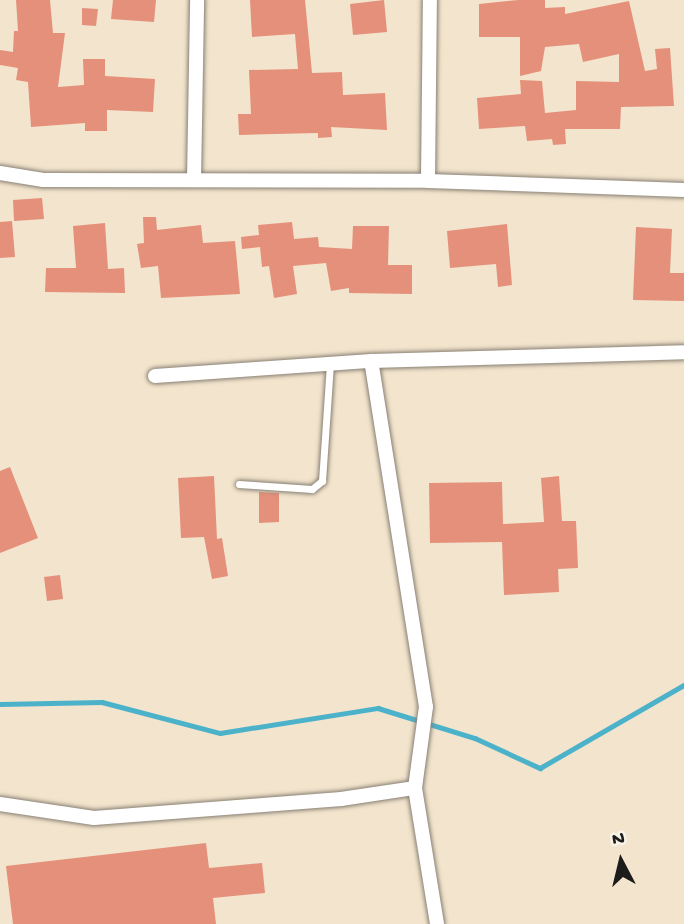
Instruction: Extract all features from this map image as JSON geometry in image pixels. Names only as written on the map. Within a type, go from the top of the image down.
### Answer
[{"type":"street","points":[[194,180],[197,0]]},
{"type":"street","points":[[428,181],[430,0]]},
{"type":"street","points":[[0,173],[43,180],[428,181],[684,190]]},
{"type":"street","points":[[155,376],[371,361],[684,352]]},
{"type":"street","points":[[371,361],[426,706],[415,788],[437,924]]},
{"type":"street","points":[[0,804],[94,818],[341,799],[415,788]]},
{"type":"lane","points":[[239,484],[312,489],[322,481],[330,365]]},
{"type":"building","points":[[16,0],[50,0],[53,33],[65,33],[58,87],[84,85],[83,59],[105,59],[105,76],[155,79],[153,112],[107,110],[107,131],[85,131],[85,123],[31,127],[28,82],[16,80],[18,68],[0,65],[0,50],[13,52],[14,31],[18,31]]},
{"type":"building","points":[[113,0],[156,0],[154,22],[111,19]]},
{"type":"building","points":[[250,0],[305,0],[312,73],[342,72],[343,95],[385,93],[387,130],[331,127],[332,137],[318,138],[318,133],[239,135],[238,114],[251,114],[249,70],[298,69],[295,34],[252,37]]},
{"type":"building","points":[[384,0],[387,32],[353,35],[350,4]]},
{"type":"building","points":[[545,0],[545,8],[565,7],[565,14],[629,1],[645,71],[657,69],[655,49],[670,48],[674,106],[621,107],[620,129],[565,129],[566,144],[553,145],[552,139],[527,141],[525,126],[479,129],[477,98],[521,94],[520,80],[542,81],[545,113],[576,110],[576,81],[619,82],[619,54],[583,62],[579,44],[545,47],[541,71],[520,76],[520,37],[479,37],[479,4]]},
{"type":"building","points":[[82,8],[98,9],[96,26],[82,25]]},
{"type":"building","points":[[42,198],[44,219],[14,221],[13,200]]},
{"type":"building","points":[[143,217],[156,217],[157,230],[201,225],[203,243],[235,241],[240,294],[161,298],[158,266],[141,268],[137,244],[144,243]]},
{"type":"building","points":[[12,221],[15,257],[0,258],[0,222]]},
{"type":"building","points":[[292,222],[294,239],[318,237],[319,247],[352,249],[353,226],[389,226],[388,265],[412,265],[412,294],[349,293],[349,288],[331,291],[326,263],[293,266],[297,294],[274,298],[269,266],[262,267],[260,247],[242,249],[241,237],[259,235],[258,225]]},
{"type":"building","points":[[105,223],[108,269],[124,268],[125,293],[45,292],[46,268],[76,268],[73,226]]},
{"type":"building","points":[[507,224],[512,285],[498,287],[496,264],[450,268],[447,231]]},
{"type":"building","points":[[636,227],[672,229],[670,273],[684,273],[684,301],[633,300]]},
{"type":"building","points":[[10,467],[38,538],[0,553],[0,471]]},
{"type":"building","points":[[214,476],[217,539],[222,538],[228,576],[212,579],[204,537],[181,538],[178,478]]},
{"type":"building","points":[[559,476],[562,521],[576,521],[578,568],[558,569],[559,592],[504,595],[502,542],[430,543],[429,483],[502,482],[503,524],[544,522],[541,478]]},
{"type":"building","points":[[259,492],[279,493],[279,522],[259,523]]},
{"type":"building","points":[[60,575],[63,599],[47,601],[44,577]]},
{"type":"building","points":[[206,843],[209,868],[262,863],[265,893],[213,898],[216,924],[13,924],[6,866]]},
{"type":"waterway","points":[[0,704],[102,702],[220,733],[378,708],[475,738],[540,768],[684,685]]}]
